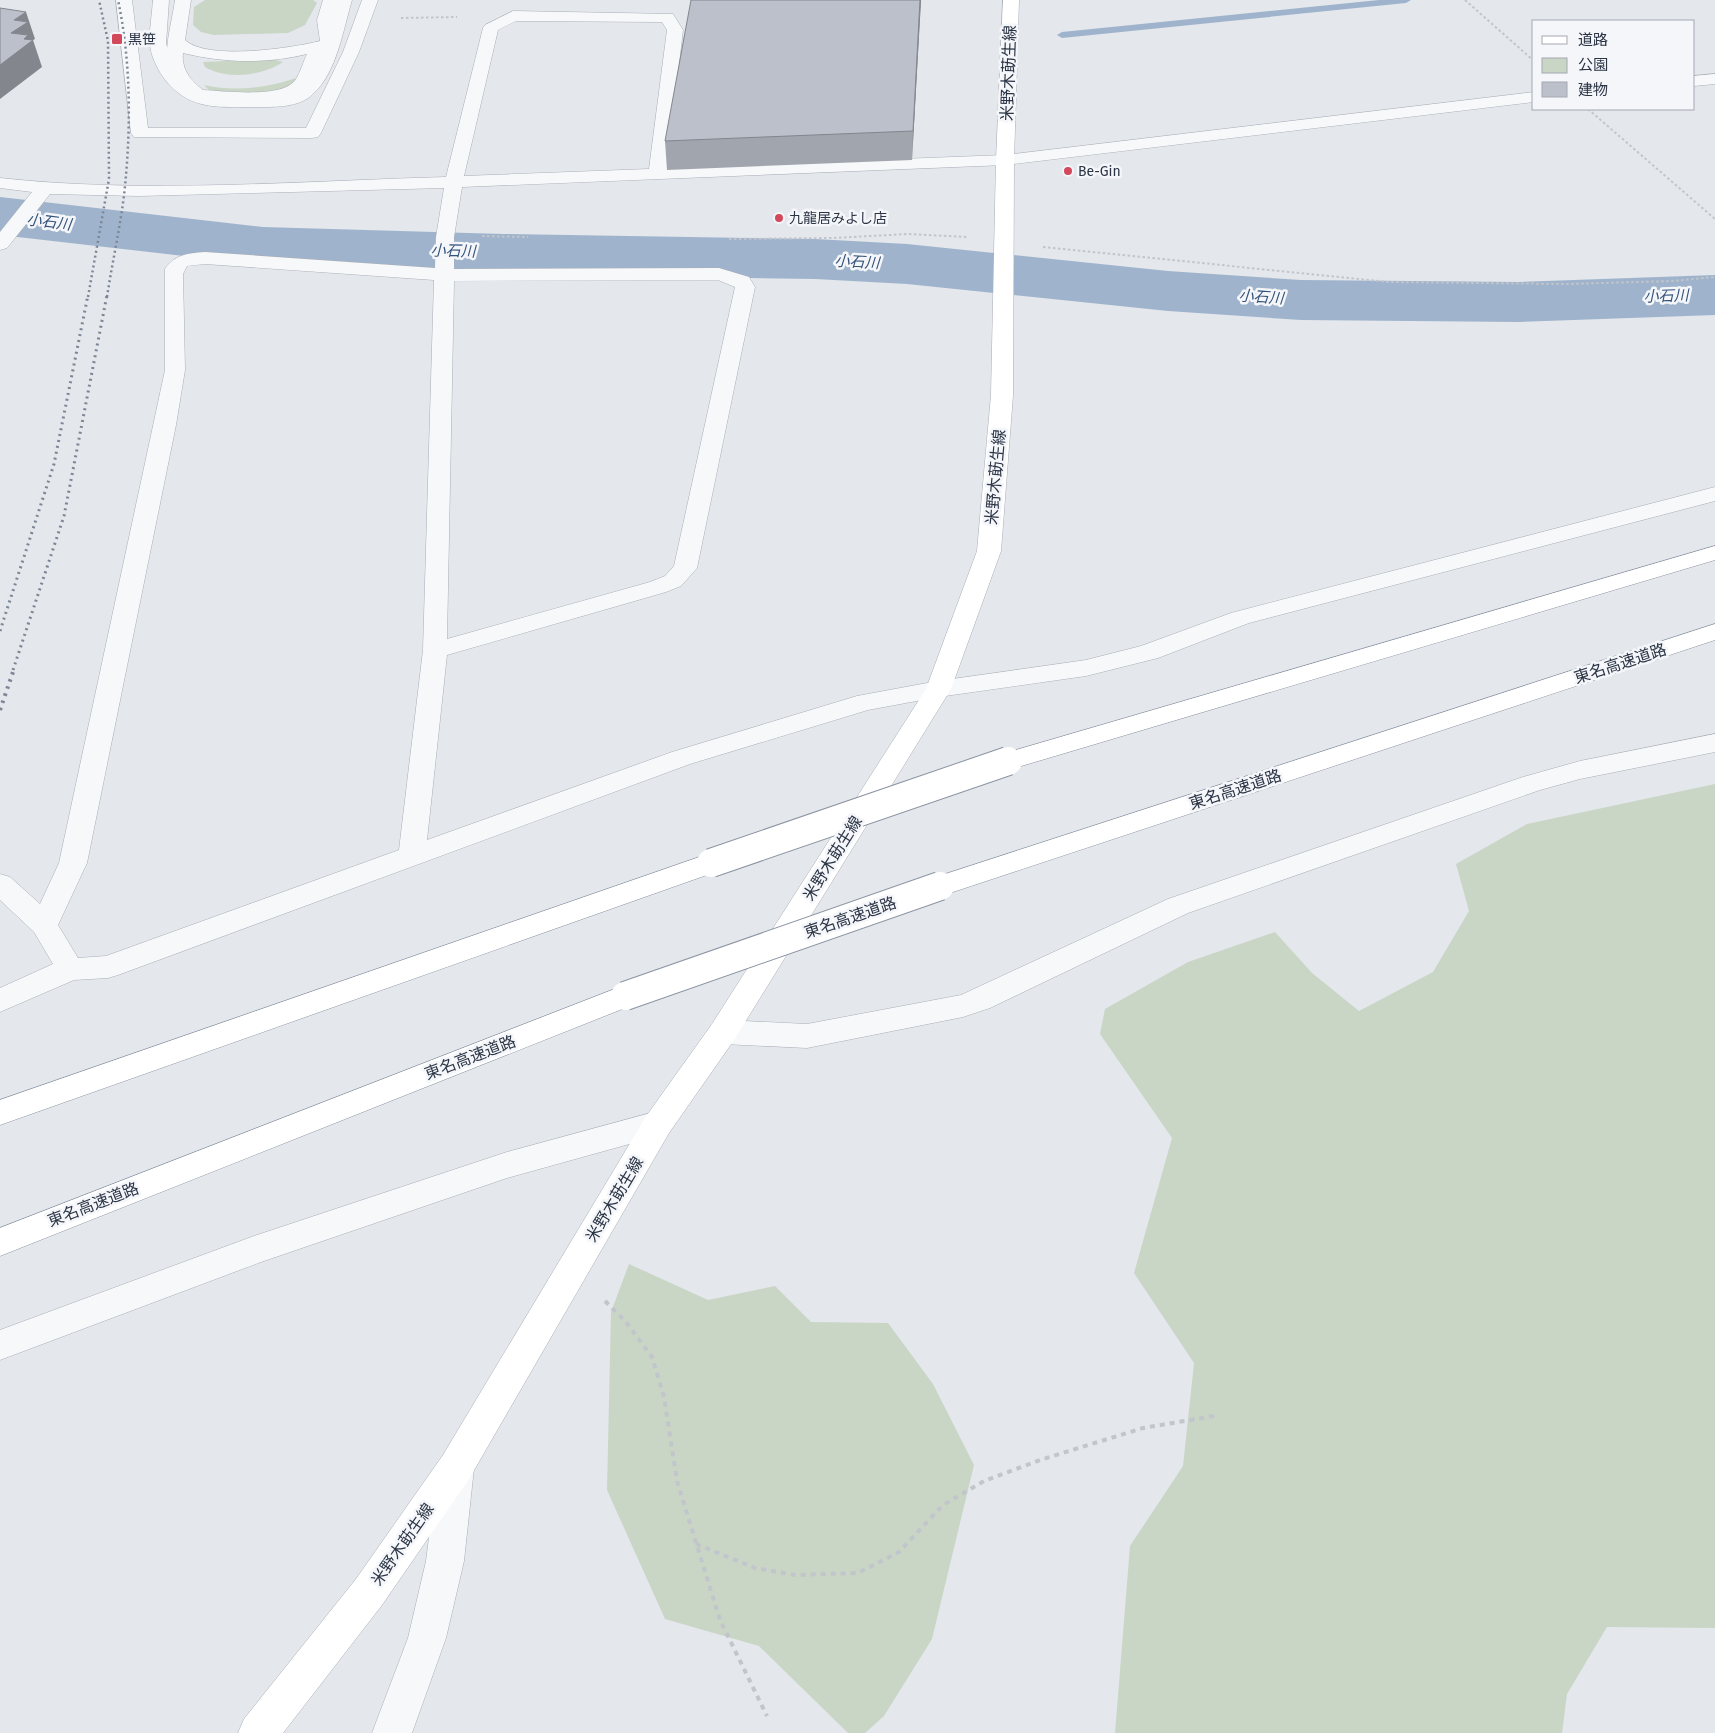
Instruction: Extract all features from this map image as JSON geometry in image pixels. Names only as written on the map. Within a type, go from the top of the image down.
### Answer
[{"type":"main road","name":"米野木莇生線","points":[[258,1733],[369,1592],[456,1467],[658,1124],[723,1032],[938,689],[989,551],[1002,395],[1002,279],[1011,0]]},
{"type":"main road","points":[[0,1114],[712,862],[1008,761],[1715,553]]},
{"type":"main road","name":"東名高速道路","points":[[0,1242],[625,996],[940,886],[1715,632]]},
{"type":"street","points":[[124,0],[140,133],[312,133],[347,60],[370,0]]},
{"type":"street","points":[[160,0],[159,49],[167,69],[177,84],[190,96],[206,101],[276,102],[297,98],[310,89],[322,64],[344,0]]},
{"type":"street","points":[[183,0],[177,39],[177,71],[191,89],[199,95],[264,97],[289,93],[303,83],[314,56]]},
{"type":"street","points":[[177,39],[189,36],[202,39],[277,40],[300,37],[315,30],[324,20],[330,0]]},
{"type":"street","points":[[412,857],[435,650],[445,237],[454,182],[491,28],[513,16],[667,17],[675,30],[658,174]]},
{"type":"street","points":[[671,24],[688,18]]},
{"type":"street","points":[[324,20],[329,44]]},
{"type":"street","points":[[177,39],[185,50],[215,56],[287,54],[329,44]]},
{"type":"street","points":[[177,39],[184,65],[197,75]]},
{"type":"street","points":[[292,69],[314,56],[329,44]]},
{"type":"street","points":[[1695,81],[1715,78]]},
{"type":"street","points":[[215,79],[242,80]]},
{"type":"street","points":[[0,183],[39,194],[454,182],[1005,160],[1532,98]]},
{"type":"street","points":[[6,234],[39,194]]},
{"type":"street","points":[[44,925],[73,863],[166,425],[175,370],[173,268],[179,263],[196,258],[445,275],[719,274],[742,281],[745,287],[685,568],[673,581],[658,587],[435,650]]},
{"type":"street","points":[[0,1001],[70,969],[108,967],[681,758],[866,702],[938,689],[1086,668],[1149,652],[1240,618],[1715,494]]},
{"type":"street","points":[[723,1032],[807,1036],[963,1006],[980,1000],[1121,931],[1178,906],[1532,784],[1580,770],[1715,743]]},
{"type":"street","points":[[0,884],[44,925],[70,969]]},
{"type":"street","points":[[0,1345],[254,1250],[479,1174],[658,1124]]},
{"type":"street","points":[[392,1733],[427,1638],[446,1561],[456,1467]]},
{"type":"path","points":[[1466,0],[1532,59]]},
{"type":"path","points":[[363,18],[513,16]]},
{"type":"path","points":[[1589,110],[1715,219]]},
{"type":"path","points":[[722,239],[933,232],[1146,259],[1389,282],[1568,284],[1672,281],[1715,276]]},
{"type":"path","points":[[445,237],[529,238]]},
{"type":"path","points":[[569,1275],[592,1287],[626,1322],[652,1357],[664,1398],[677,1481],[720,1620],[766,1716]]},
{"type":"path","points":[[696,1544],[755,1568],[794,1575],[858,1573],[898,1552],[943,1505],[984,1481],[1040,1460],[1143,1428],[1214,1416]]},
{"type":"green space","points":[[205,0],[313,0],[317,3],[305,25],[288,33],[214,35],[201,32],[193,25],[194,7]]},
{"type":"green space","points":[[272,59],[283,62],[265,71],[244,75],[224,74],[214,71],[205,67],[203,62]]},
{"type":"green space","points":[[296,78],[291,85],[282,90],[258,94],[212,93],[204,85],[250,88]]},
{"type":"green space","points":[[1715,784],[1715,1628],[1607,1627],[1567,1694],[1562,1733],[1115,1733],[1130,1546],[1183,1466],[1194,1363],[1134,1273],[1172,1138],[1100,1034],[1105,1009],[1188,962],[1275,932],[1312,973],[1359,1011],[1433,972],[1469,911],[1456,864],[1527,824]]},
{"type":"green space","points":[[629,1264],[708,1300],[775,1286],[811,1322],[888,1323],[933,1384],[974,1465],[932,1639],[884,1716],[865,1733],[848,1733],[759,1646],[665,1619],[607,1490],[611,1312]]},
{"type":"building","points":[[691,0],[920,0],[913,131],[665,141]]},
{"type":"building","points":[[0,8],[26,12],[14,20],[28,22],[11,33],[28,35],[24,39],[33,40],[0,65]]},
{"type":"waterway","points":[[1062,35],[1406,0]]},
{"type":"waterway","name":"小石川","points":[[0,216],[263,246],[503,254],[815,259],[907,264],[1168,291],[1301,300],[1519,302],[1715,295]]},
{"type":"railway","points":[[88,297],[109,179],[108,41],[99,0]]},
{"type":"railway","points":[[107,297],[123,206],[129,131],[127,65],[118,0]]},
{"type":"railway","points":[[0,631],[54,464],[88,295]]},
{"type":"railway","points":[[13,670],[64,516],[107,295]]},
{"type":"railway","points":[[0,710],[14,669]]},
{"type":"place","name":"黒笹","points":[[117,39]]},
{"type":"place","name":"Be-Gin","points":[[1068,171]]},
{"type":"place","name":"九龍居みよし店","points":[[779,218]]}]
